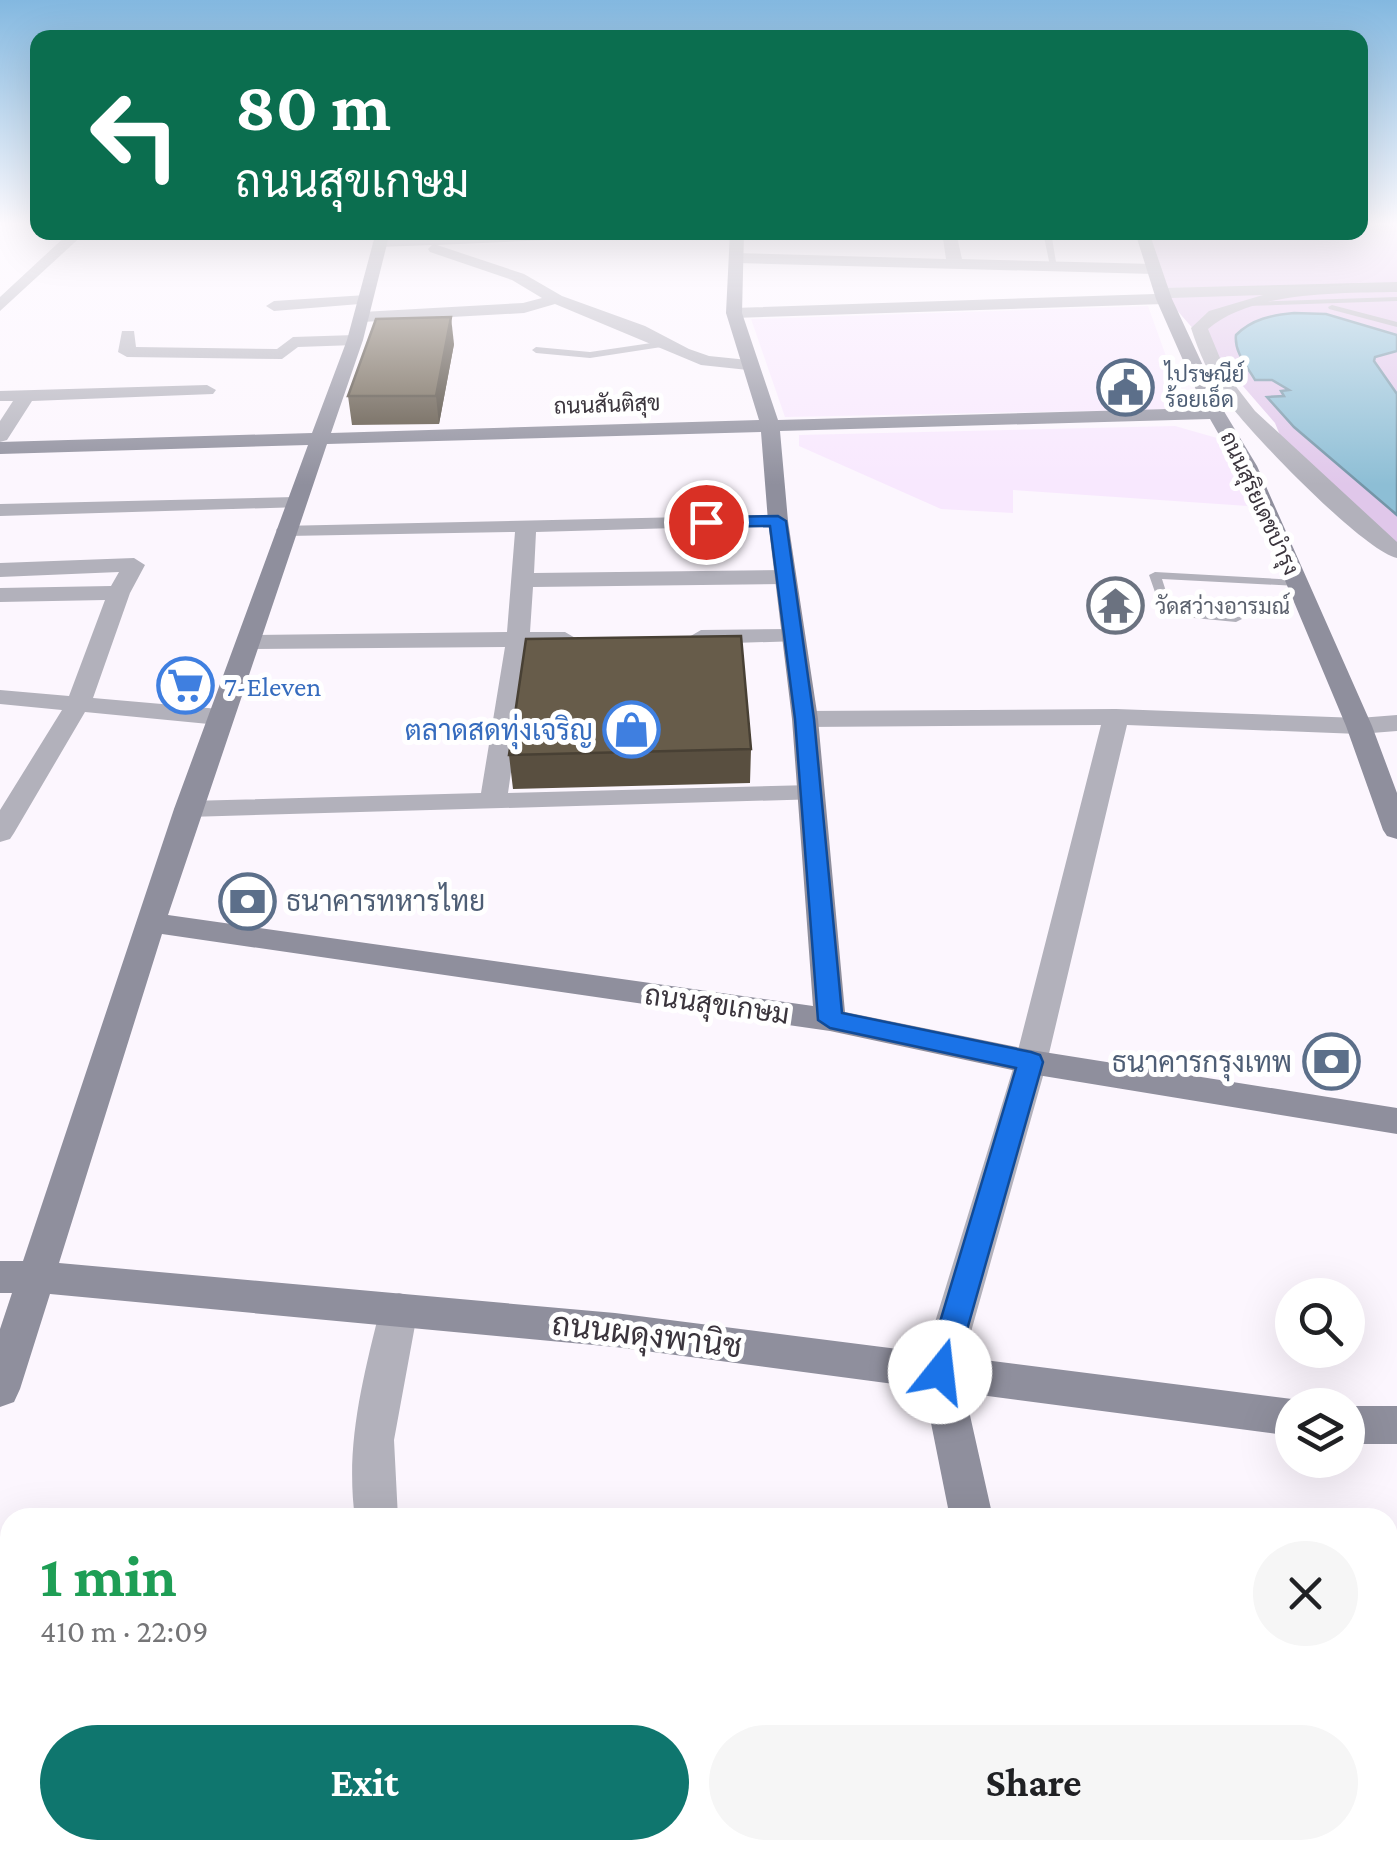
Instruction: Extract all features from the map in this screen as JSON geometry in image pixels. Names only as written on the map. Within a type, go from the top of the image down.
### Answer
[{"type":"street","points":[[350,312],[361,319]]},
{"type":"street","points":[[0,1389],[19,1277],[152,924],[219,717],[363,312]]},
{"type":"street","points":[[128,335],[127,352],[282,354],[293,342],[361,319],[468,312]]},
{"type":"street","points":[[587,312],[707,361],[748,365]]},
{"type":"street","points":[[765,312],[734,313],[770,425],[778,521],[805,719],[830,1020]]},
{"type":"street","name":"ถนนสุริยเดชบำรุง","points":[[1170,312],[1216,413],[1248,466],[1359,726],[1397,830]]},
{"type":"street","points":[[1221,312],[1200,328],[1206,356],[1254,424],[1379,540],[1397,552]]},
{"type":"street","points":[[0,396],[207,390]]},
{"type":"street","points":[[0,436],[26,396]]},
{"type":"street","name":"ถนนสันติสุข","points":[[0,448],[1216,413]]},
{"type":"street","points":[[1248,466],[1270,459],[1299,466]]},
{"type":"street","points":[[0,510],[526,526],[778,521]]},
{"type":"street","points":[[494,800],[518,639],[526,526]]},
{"type":"street","points":[[0,570],[134,566],[119,592],[79,702],[0,832]]},
{"type":"street","points":[[522,580],[785,577]]},
{"type":"street","points":[[0,595],[119,592]]},
{"type":"street","points":[[675,638],[792,636]]},
{"type":"street","points":[[248,642],[596,638]]},
{"type":"street","points":[[0,697],[219,717]]},
{"type":"street","points":[[805,719],[1116,717],[1397,724]]},
{"type":"street","points":[[970,1508],[940,1372],[1031,1062],[1116,717]]},
{"type":"street","points":[[188,809],[812,793]]},
{"type":"street","name":"ถนนสุขเกษม","points":[[152,924],[830,1020],[1031,1062],[1397,1122]]},
{"type":"street","name":"ถนนผดุงพานิช","points":[[19,1277],[615,1330],[1275,1416]]},
{"type":"street","points":[[375,1508],[370,1488],[381,1391],[399,1309]]},
{"type":"street","points":[[1365,1425],[1397,1425]]},
{"type":"lane","points":[[1349,312],[1397,325]]},
{"type":"lane","points":[[536,350],[590,355],[665,344]]},
{"type":"lane","points":[[1236,619],[1168,613],[1155,574],[1297,582]]},
{"type":"shaded area","points":[[972,312],[1150,312],[1185,409],[785,417],[751,319]]},
{"type":"shaded area","points":[[1178,312],[1397,312],[1397,552],[1290,460],[1275,423]]},
{"type":"shaded area","points":[[1175,426],[1217,438],[1248,506],[1013,490],[1013,513],[941,509],[799,446],[799,435]]},
{"type":"water","points":[[1294,313],[1326,314],[1397,335],[1397,351],[1375,357],[1374,361],[1397,394],[1397,515],[1294,427],[1267,397],[1284,396],[1281,391],[1289,390],[1272,380],[1255,380],[1242,359],[1236,335],[1263,319]]},
{"type":"building","points":[[451,317],[436,396],[348,396],[376,319]]},
{"type":"building","name":"ตลาดสดทุ่งเจริญ","points":[[741,636],[751,749],[509,755],[526,639]]},
{"type":"place","name":"ไปรษณีย์ ร้อยเอ็ด","points":[[1126,387]]},
{"type":"place","name":"วัดสว่างอารมณ์","points":[[1116,606]]},
{"type":"place","name":"7-Eleven","points":[[185,686]]},
{"type":"place","name":"ตลาดสดทุ่งเจริญ","points":[[632,730]]},
{"type":"place","name":"ธนาคารทหารไทย","points":[[247,901]]},
{"type":"place","name":"ธนาคารกรุงเทพ","points":[[1331,1062]]},
{"type":"route","points":[[706,522],[778,521],[805,719],[830,1020],[1031,1062],[940,1372]]}]
